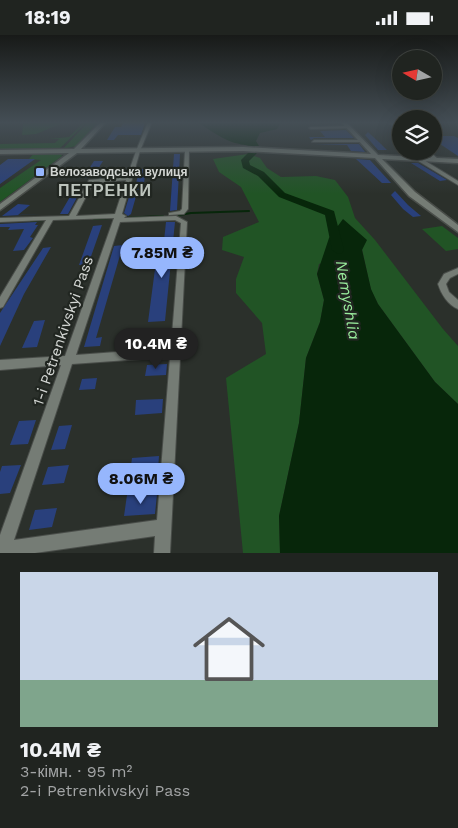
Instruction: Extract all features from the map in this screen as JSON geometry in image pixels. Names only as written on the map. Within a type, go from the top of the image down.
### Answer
[{"type":"street","points":[[0,208],[80,146]]},
{"type":"street","name":"1-i Petrenkivskyi Pass","points":[[2,550],[69,360],[140,146]]},
{"type":"street","points":[[367,146],[412,194],[458,229]]},
{"type":"street","points":[[0,152],[265,149],[392,156]]},
{"type":"street","points":[[162,553],[184,223],[181,216],[184,209],[187,150]]},
{"type":"street","points":[[420,160],[458,183]]},
{"type":"street","points":[[436,160],[458,161]]},
{"type":"street","points":[[71,218],[91,181],[130,178]]},
{"type":"street","points":[[0,220],[181,216]]},
{"type":"street","points":[[0,305],[51,218]]},
{"type":"street","points":[[458,271],[447,276],[442,285],[445,293],[458,306]]},
{"type":"street","points":[[0,365],[174,352]]},
{"type":"street","points":[[2,550],[164,527]]},
{"type":"shaded area","points":[[0,146],[62,146],[59,149],[0,150]]},
{"type":"shaded area","points":[[35,152],[61,153],[62,156],[0,202],[0,188],[41,160],[29,159]]},
{"type":"shaded area","points":[[248,154],[260,158],[267,168],[281,177],[316,176],[335,180],[348,197],[355,218],[375,240],[458,346],[458,404],[435,382],[378,304],[371,290],[362,249],[319,264],[317,274],[324,300],[320,322],[306,358],[299,423],[279,516],[280,553],[243,553],[226,378],[266,354],[262,323],[236,293],[236,279],[244,257],[222,250],[223,237],[259,222],[241,187],[219,172],[213,159]]},
{"type":"shaded area","points":[[442,226],[458,238],[458,249],[446,251],[422,229]]},
{"type":"water","points":[[343,219],[367,240],[362,250],[371,289],[378,304],[435,382],[458,404],[458,553],[280,553],[279,516],[299,423],[306,358],[320,322],[324,300],[317,274],[329,238]]},
{"type":"building","points":[[348,146],[361,146],[365,152],[351,151]]},
{"type":"building","points":[[375,146],[383,146],[387,150],[378,150]]},
{"type":"building","points":[[443,146],[458,146],[458,156]]},
{"type":"building","points":[[174,154],[180,154],[177,210],[170,211]]},
{"type":"building","points":[[8,159],[35,159],[0,184],[0,165]]},
{"type":"building","points":[[356,159],[370,160],[391,183],[382,183]]},
{"type":"building","points":[[94,161],[103,161],[98,169],[109,169],[105,177],[83,178]]},
{"type":"building","points":[[411,163],[418,163],[447,180],[440,181]]},
{"type":"building","points":[[140,169],[146,169],[143,190],[134,190]]},
{"type":"building","points":[[74,190],[81,190],[68,214],[60,214]]},
{"type":"building","points":[[395,191],[421,216],[413,217],[403,209],[391,195]]},
{"type":"building","points":[[137,193],[131,214],[128,216],[124,213],[130,194]]},
{"type":"building","points":[[18,204],[30,205],[18,215],[42,214],[2,216]]},
{"type":"building","points":[[37,222],[35,225],[38,225],[30,237],[33,238],[24,250],[13,251],[24,229],[8,230],[10,227],[0,227],[0,224]]},
{"type":"building","points":[[166,222],[175,222],[165,321],[148,322],[155,269],[161,269]]},
{"type":"building","points":[[102,225],[88,265],[79,265],[93,226]]},
{"type":"building","points":[[123,245],[96,338],[102,337],[100,346],[84,347],[114,246]]},
{"type":"building","points":[[51,247],[24,294],[0,346],[0,313],[43,248]]},
{"type":"building","points":[[45,320],[37,347],[22,348],[34,321]]},
{"type":"building","points":[[164,333],[164,341],[145,342],[146,335]]},
{"type":"building","points":[[167,364],[166,375],[145,376],[147,365]]},
{"type":"building","points":[[97,378],[95,389],[79,390],[82,379]]},
{"type":"building","points":[[163,399],[162,413],[135,415],[136,400]]},
{"type":"building","points":[[36,420],[28,444],[10,445],[19,421]]},
{"type":"building","points":[[72,425],[65,449],[51,450],[59,426]]},
{"type":"building","points":[[159,456],[158,470],[130,473],[132,458]]},
{"type":"building","points":[[21,465],[10,493],[0,494],[0,472],[2,466]]},
{"type":"building","points":[[69,465],[64,483],[42,485],[48,467]]},
{"type":"building","points":[[157,494],[155,514],[124,516],[127,495]]},
{"type":"building","points":[[57,508],[52,527],[29,530],[35,510]]},
{"type":"waterway","name":"Nemyshlia","points":[[252,146],[253,153],[245,160],[246,166],[261,174],[282,195],[300,200],[330,213],[338,250]]},
{"type":"waterway","points":[[174,216],[191,213],[249,211]]},
{"type":"waterway","points":[[122,218],[163,216]]},
{"type":"waterway","points":[[94,219],[112,218]]},
{"type":"waterway","points":[[31,221],[45,220]]},
{"type":"place","name":"Велозаводська вулиця","points":[[40,172]]},
{"type":"district","name":"ПЕТРЕНКИ","points":[[105,190]]}]
